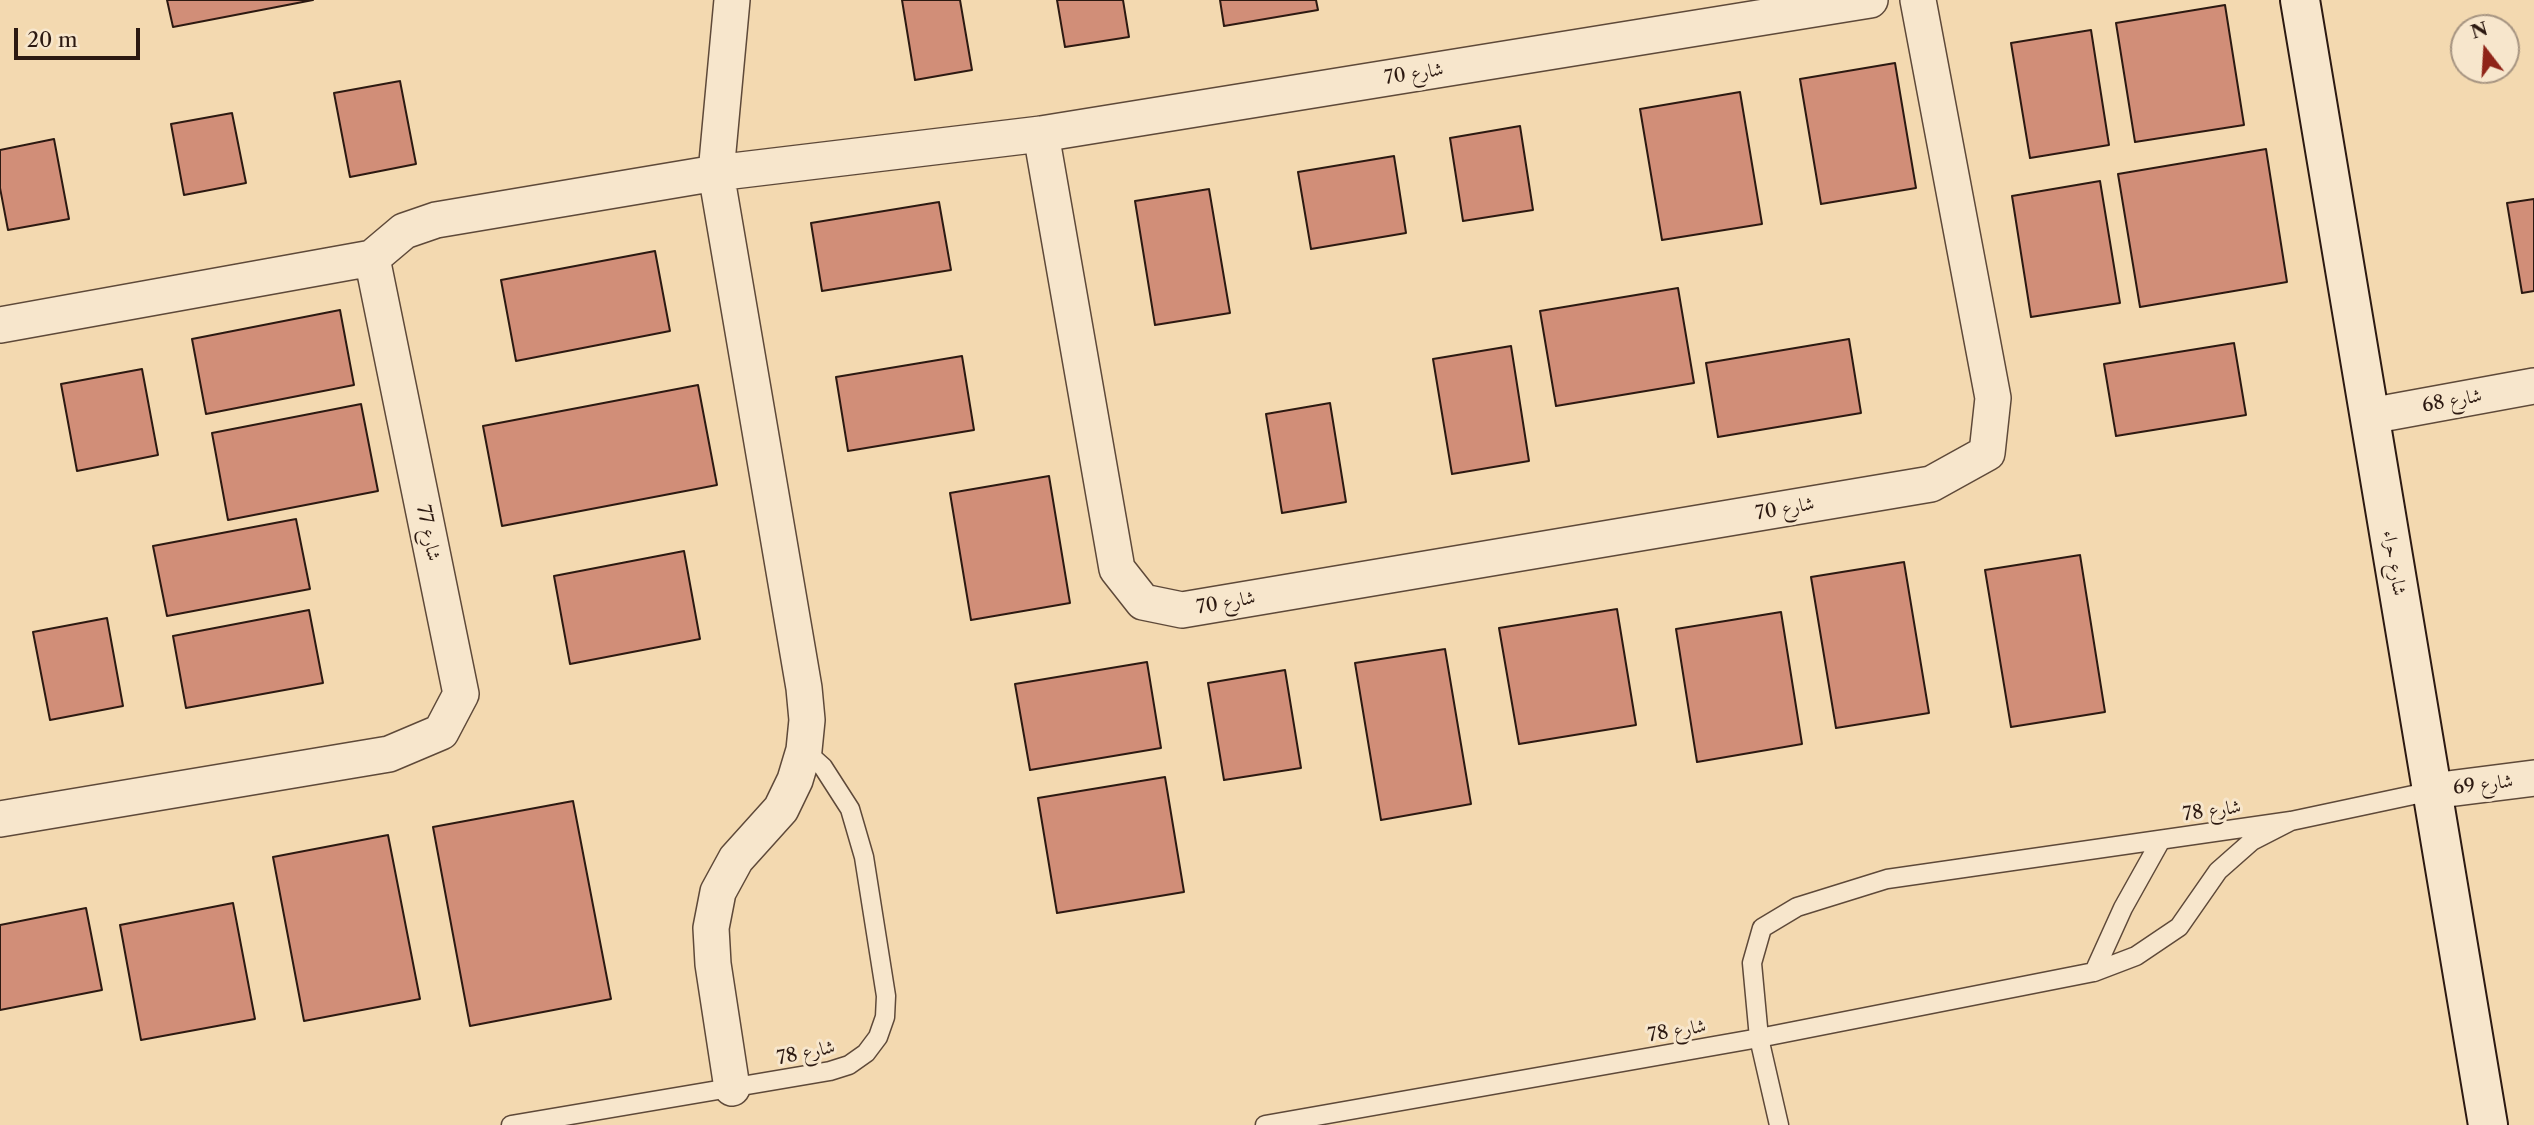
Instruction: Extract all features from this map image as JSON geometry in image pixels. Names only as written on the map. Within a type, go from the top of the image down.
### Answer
[{"type":"street","points":[[732,0],[716,173],[804,688],[807,720],[804,750],[795,780],[781,809],[736,859],[718,892],[711,928],[713,964],[732,1088]]},
{"type":"street","name":"شارع 70","points":[[1871,0],[1041,134],[1117,569],[1143,601],[1182,610],[1931,484],[1987,453],[1993,398],[1918,0]]},
{"type":"street","name":"شارع حراء","points":[[2300,0],[2488,1125]]},
{"type":"street","points":[[0,326],[372,258],[404,231],[436,219],[716,173],[1041,134]]},
{"type":"street","name":"شارع 77","points":[[0,819],[388,754],[441,732],[461,694],[372,258]]},
{"type":"street","name":"شارع 68","points":[[2370,416],[2534,386]]},
{"type":"street","name":"شارع 69","points":[[2432,791],[2534,778]]},
{"type":"lane","name":"شارع 78","points":[[511,1125],[830,1071],[849,1065],[866,1053],[878,1037],[885,1017],[886,996],[864,857],[850,809],[838,787],[823,767],[804,750]]},
{"type":"lane","name":"شارع 78","points":[[2095,972],[2123,908],[2161,840],[2291,821],[2432,791]]},
{"type":"lane","name":"شارع 78","points":[[1265,1125],[1360,1117],[2095,972],[2136,956],[2179,927],[2218,871],[2252,841],[2291,821]]},
{"type":"lane","points":[[1779,1125],[1759,1038],[1752,963],[1762,928],[1797,907],[1887,880],[2161,840]]},
{"type":"building","points":[[167,0],[313,0],[173,27]]},
{"type":"building","points":[[902,0],[960,0],[972,70],[915,80]]},
{"type":"building","points":[[1057,0],[1123,0],[1129,37],[1065,47]]},
{"type":"building","points":[[1220,0],[1316,0],[1318,10],[1224,26]]},
{"type":"building","points":[[2225,5],[2244,125],[2135,142],[2116,23]]},
{"type":"building","points":[[2091,30],[2109,145],[2030,158],[2011,43]]},
{"type":"building","points":[[1895,63],[1916,188],[1821,204],[1800,79]]},
{"type":"building","points":[[400,81],[416,164],[350,177],[334,93]]},
{"type":"building","points":[[1740,92],[1762,224],[1662,240],[1640,109]]},
{"type":"building","points":[[232,113],[246,183],[184,195],[171,124]]},
{"type":"building","points":[[1520,126],[1533,210],[1463,221],[1450,138]]},
{"type":"building","points":[[54,139],[69,219],[8,230],[0,188],[0,150]]},
{"type":"building","points":[[2266,149],[2287,282],[2140,307],[2118,174]]},
{"type":"building","points":[[1394,156],[1406,233],[1311,249],[1298,172]]},
{"type":"building","points":[[2100,181],[2120,303],[2031,317],[2012,196]]},
{"type":"building","points":[[1209,189],[1230,313],[1155,325],[1135,201]]},
{"type":"building","points":[[2534,199],[2534,291],[2522,293],[2507,203]]},
{"type":"building","points":[[939,202],[951,270],[822,291],[811,223]]},
{"type":"building","points":[[655,251],[670,331],[516,361],[501,280]]},
{"type":"building","points":[[1678,288],[1694,383],[1556,406],[1540,311]]},
{"type":"building","points":[[340,310],[354,385],[206,414],[192,339]]},
{"type":"building","points":[[1849,339],[1861,413],[1718,437],[1706,363]]},
{"type":"building","points":[[2234,343],[2246,415],[2116,436],[2104,364]]},
{"type":"building","points":[[1511,346],[1529,461],[1452,474],[1433,359]]},
{"type":"building","points":[[962,356],[974,430],[848,451],[836,377]]},
{"type":"building","points":[[142,369],[158,455],[77,471],[61,384]]},
{"type":"building","points":[[698,385],[717,485],[502,526],[483,426]]},
{"type":"building","points":[[1330,403],[1346,502],[1282,513],[1266,414]]},
{"type":"building","points":[[361,404],[378,491],[228,520],[212,433]]},
{"type":"building","points":[[1049,476],[1070,603],[971,620],[950,493]]},
{"type":"building","points":[[296,519],[310,589],[167,616],[153,546]]},
{"type":"building","points":[[684,551],[700,639],[570,664],[554,576]]},
{"type":"building","points":[[2080,555],[2105,712],[2011,727],[1985,570]]},
{"type":"building","points":[[1904,562],[1929,713],[1836,728],[1811,577]]},
{"type":"building","points":[[1617,609],[1636,725],[1519,744],[1499,628]]},
{"type":"building","points":[[309,610],[323,683],[186,708],[173,636]]},
{"type":"building","points":[[1781,612],[1802,744],[1697,762],[1676,629]]},
{"type":"building","points":[[107,618],[123,706],[50,720],[33,632]]},
{"type":"building","points":[[1445,649],[1471,804],[1381,820],[1355,663]]},
{"type":"building","points":[[1147,662],[1161,748],[1030,770],[1015,684]]},
{"type":"building","points":[[1285,670],[1301,768],[1224,780],[1208,683]]},
{"type":"building","points":[[1165,777],[1184,892],[1057,913],[1038,798]]},
{"type":"building","points":[[573,801],[611,999],[470,1026],[433,827]]},
{"type":"building","points":[[388,835],[420,999],[304,1021],[273,857]]},
{"type":"building","points":[[233,903],[255,1019],[141,1040],[120,925]]},
{"type":"building","points":[[86,908],[102,990],[0,1010],[0,925]]}]
